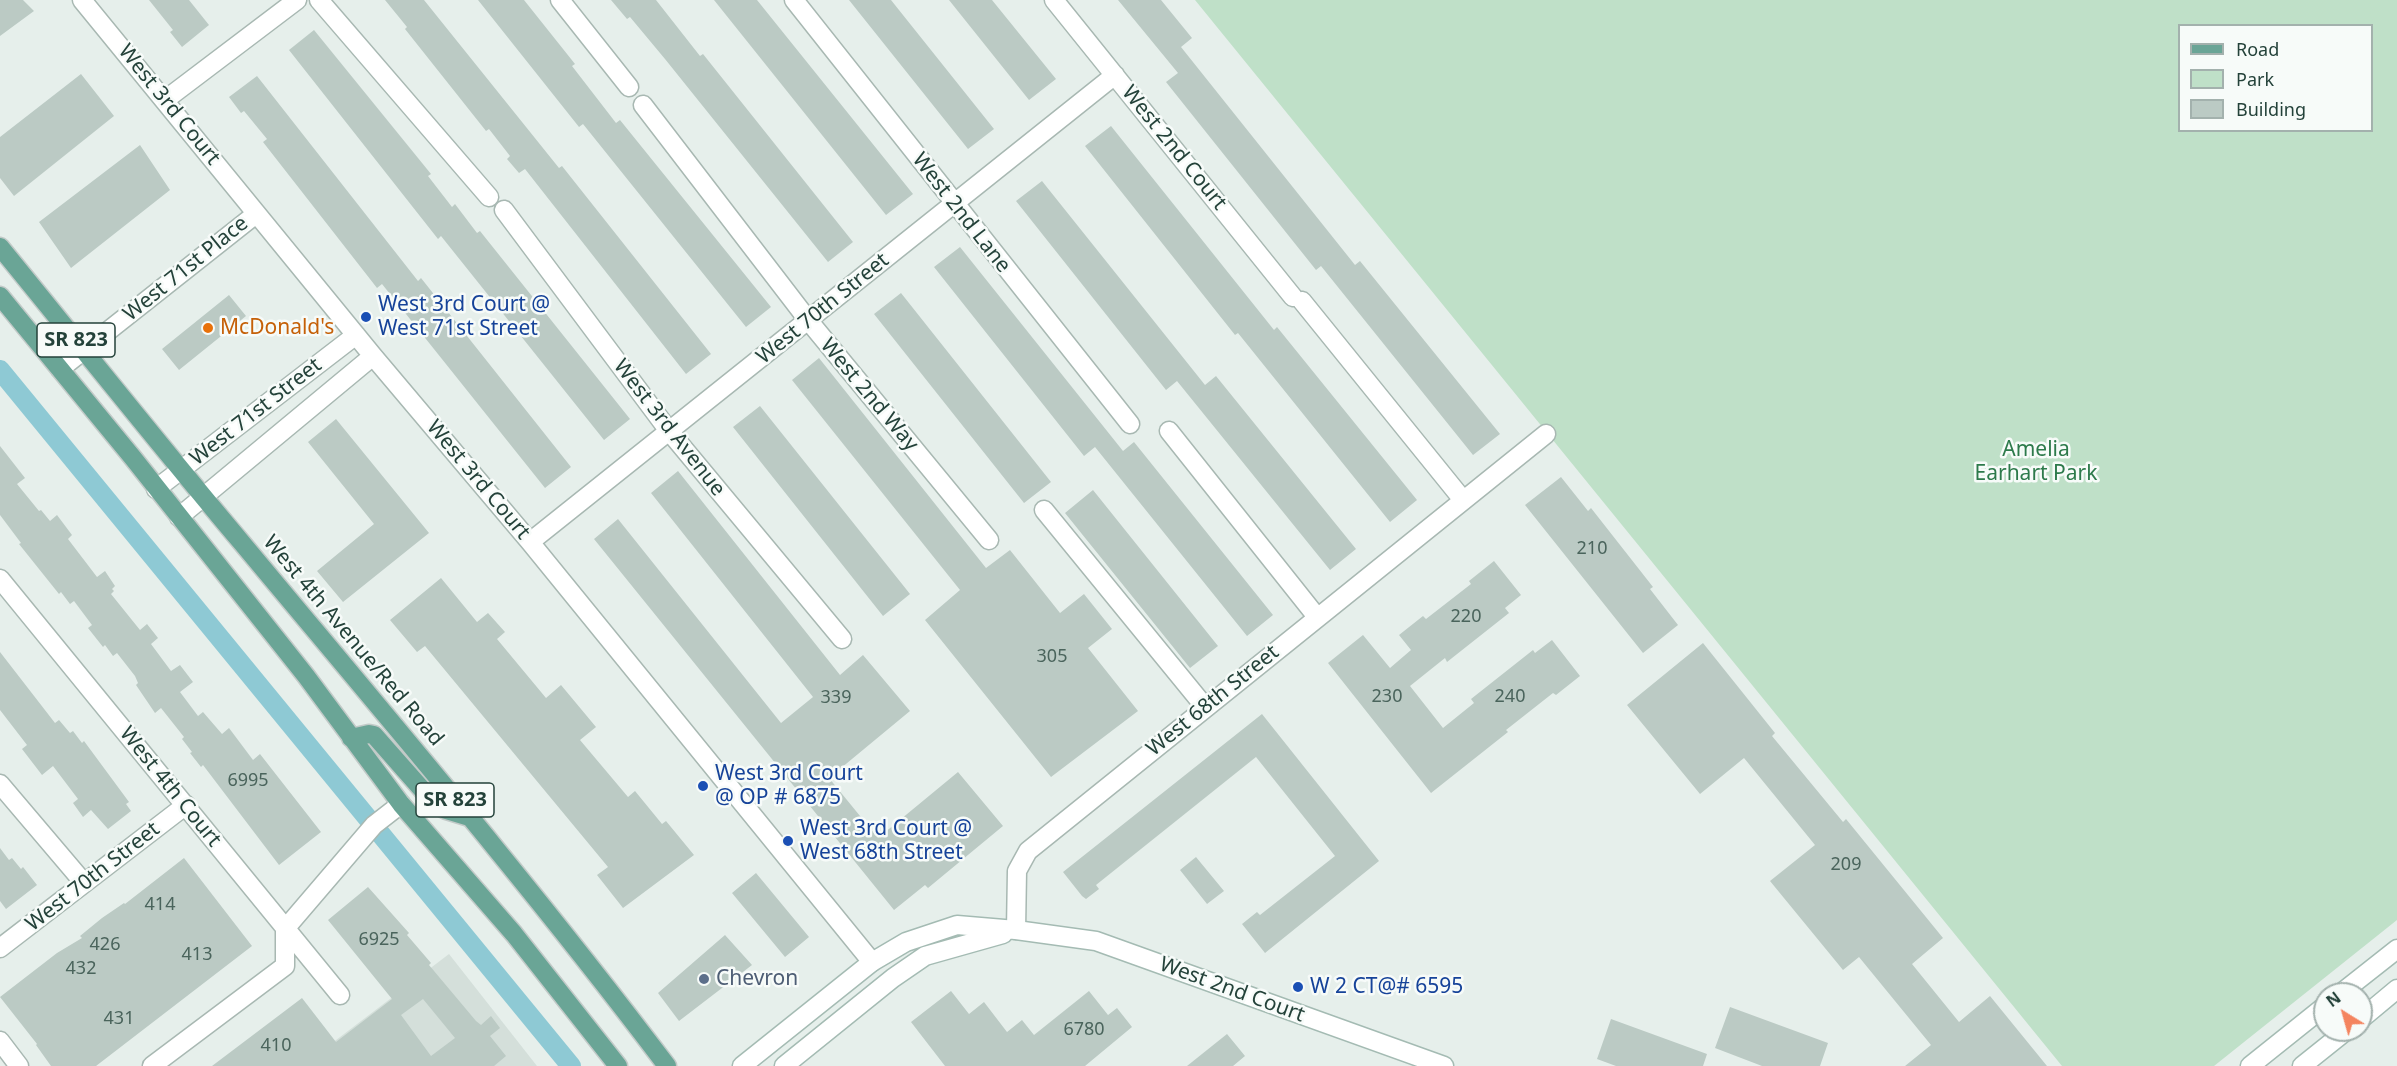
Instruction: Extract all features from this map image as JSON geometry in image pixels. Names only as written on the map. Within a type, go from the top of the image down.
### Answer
[{"type":"main road","name":"West 4th Avenue/Red Road","points":[[0,247],[588,962],[667,1066]]},
{"type":"main road","name":"SR 823","points":[[0,296],[306,676],[401,804],[522,944],[618,1066]]},
{"type":"main road","points":[[351,738],[374,735],[434,803],[446,810],[469,817]]},
{"type":"street","name":"West 3rd Court","points":[[82,0],[373,356],[530,542],[872,962]]},
{"type":"street","points":[[165,99],[297,0]]},
{"type":"street","points":[[319,0],[489,197]]},
{"type":"street","points":[[560,0],[629,87]]},
{"type":"street","name":"West 2nd Lane","points":[[794,0],[1130,424]]},
{"type":"street","name":"West 2nd Court","points":[[1053,0],[1463,500]]},
{"type":"street","name":"West 70th Street","points":[[530,542],[1115,75]]},
{"type":"street","name":"West 2nd Way","points":[[643,105],[808,320],[989,540]]},
{"type":"street","name":"West 3rd Avenue","points":[[504,210],[669,431],[842,639]]},
{"type":"street","name":"West 71st Place","points":[[60,369],[256,214]]},
{"type":"street","name":"West 71st Street","points":[[156,489],[356,335]]},
{"type":"street","name":"West 71st Street","points":[[179,518],[373,356]]},
{"type":"street","points":[[1169,431],[1317,617]]},
{"type":"street","name":"West 68th Street","points":[[1016,930],[1017,870],[1028,851],[1546,434]]},
{"type":"street","points":[[1044,510],[1205,707]]},
{"type":"street","name":"West 4th Court","points":[[0,579],[339,994]]},
{"type":"street","points":[[0,784],[84,883]]},
{"type":"street","points":[[152,1066],[285,966],[285,930],[374,825],[401,804]]},
{"type":"street","name":"West 70th Street","points":[[0,948],[186,805]]},
{"type":"street","points":[[742,1066],[872,962],[906,942],[957,925],[1016,930]]},
{"type":"street","points":[[784,1066],[893,978],[925,956],[1016,930]]},
{"type":"street","name":"West 2nd Court","points":[[1016,930],[1096,941],[1444,1066]]},
{"type":"street","points":[[2355,982],[2397,949]]},
{"type":"street","points":[[2373,1008],[2397,989]]},
{"type":"street","points":[[2250,1066],[2313,1016]]},
{"type":"street","points":[[0,1041],[19,1066]]},
{"type":"street","points":[[2302,1066],[2332,1042]]},
{"type":"shaded area","points":[[449,954],[537,1066],[302,1066]]},
{"type":"green space","name":"Amelia Earhart Park","points":[[1195,0],[2397,0],[2397,920],[2319,982],[2313,982],[2313,987],[2214,1066],[2062,1066]]},
{"type":"building","points":[[0,0],[23,0],[34,11],[0,36]]},
{"type":"building","points":[[149,0],[189,0],[209,25],[182,47],[170,32],[173,30]]},
{"type":"building","points":[[385,0],[424,0],[559,168],[562,166],[711,354],[686,374],[525,169],[519,173],[507,159],[510,156],[489,129],[486,131],[405,29],[407,27]]},
{"type":"building","points":[[478,0],[524,0],[575,64],[572,66],[616,123],[620,120],[771,307],[746,327],[583,124],[579,127]]},
{"type":"building","points":[[611,0],[656,0],[700,56],[703,54],[853,242],[828,262],[665,59],[630,17],[627,19]]},
{"type":"building","points":[[714,0],[757,0],[913,194],[886,215]]},
{"type":"building","points":[[849,0],[891,0],[994,129],[968,149]]},
{"type":"building","points":[[949,0],[992,0],[1056,79],[1029,100]]},
{"type":"building","points":[[1118,0],[1161,0],[1192,38],[1181,47],[1355,265],[1360,261],[1500,434],[1473,455],[1321,266],[1316,270],[1166,82],[1178,73]]},
{"type":"building","points":[[314,30],[431,174],[428,176],[452,207],[455,204],[477,233],[480,231],[630,419],[604,440],[441,236],[438,239],[289,50]]},
{"type":"building","points":[[81,74],[114,116],[14,196],[0,178],[0,137]]},
{"type":"building","points":[[257,76],[418,281],[421,278],[571,467],[545,488],[382,284],[377,288],[263,142],[267,139],[244,111],[241,113],[229,97]]},
{"type":"building","points":[[1111,126],[1274,330],[1277,327],[1417,500],[1390,522],[1238,333],[1235,335],[1085,146]]},
{"type":"building","points":[[140,145],[170,190],[71,268],[39,222]]},
{"type":"building","points":[[1042,181],[1205,385],[1216,376],[1356,549],[1330,570],[1177,381],[1166,390],[1016,201]]},
{"type":"building","points":[[960,247],[1123,451],[1134,442],[1273,615],[1247,636],[1095,447],[1084,456],[934,267]]},
{"type":"building","points":[[901,293],[1051,482],[1024,503],[874,314]]},
{"type":"building","points":[[229,295],[246,316],[179,370],[162,349]]},
{"type":"building","points":[[819,358],[986,568],[1010,550],[1060,613],[1084,594],[1112,629],[1088,648],[1138,711],[1051,777],[925,620],[960,590],[792,380]]},
{"type":"building","points":[[760,406],[910,594],[883,616],[733,427]]},
{"type":"building","points":[[336,419],[429,533],[343,602],[317,571],[374,524],[308,442]]},
{"type":"building","points":[[0,446],[25,478],[17,484],[39,511],[41,510],[50,521],[57,515],[72,535],[68,539],[97,577],[105,571],[115,586],[111,594],[140,630],[147,624],[158,638],[151,644],[171,671],[180,665],[193,682],[180,692],[198,716],[203,712],[222,734],[229,728],[253,760],[260,754],[321,832],[279,865],[203,765],[201,767],[190,753],[192,752],[182,739],[184,737],[161,708],[155,713],[136,685],[138,683],[135,676],[117,653],[113,656],[105,645],[103,647],[88,628],[92,625],[74,601],[70,604],[61,592],[59,594],[19,544],[21,543],[0,515]]},
{"type":"building","points":[[678,471],[840,675],[863,655],[910,711],[829,778],[878,838],[958,772],[1003,826],[928,888],[925,885],[894,910],[594,539],[618,519],[781,723],[813,697],[651,493]]},
{"type":"building","points":[[1561,477],[1588,511],[1591,508],[1653,587],[1650,589],[1678,625],[1643,653],[1525,505]]},
{"type":"building","points":[[1093,490],[1218,646],[1190,668],[1065,513]]},
{"type":"building","points":[[1494,561],[1521,595],[1505,608],[1509,613],[1447,662],[1445,658],[1410,686],[1443,728],[1474,703],[1471,699],[1533,650],[1535,653],[1552,640],[1580,676],[1556,695],[1553,693],[1431,793],[1328,663],[1363,635],[1390,668],[1411,650],[1399,635],[1423,616],[1426,619],[1471,584],[1469,581]]},
{"type":"building","points":[[441,578],[477,622],[488,613],[505,632],[497,639],[546,698],[561,685],[596,727],[580,740],[628,797],[635,791],[662,824],[666,821],[694,855],[623,908],[597,875],[608,867],[425,646],[417,652],[390,620]]},
{"type":"building","points":[[1703,643],[1775,733],[1772,736],[1843,822],[1846,819],[1943,938],[1912,964],[1959,1022],[1990,996],[2047,1066],[1905,1066],[1931,1045],[1859,957],[1843,970],[1770,881],[1815,845],[1744,758],[1700,794],[1627,705]]},
{"type":"building","points":[[0,652],[55,723],[59,720],[70,733],[73,731],[82,743],[84,741],[129,802],[126,804],[131,811],[108,829],[91,810],[83,817],[73,803],[78,799],[53,766],[42,775],[22,749],[27,745],[0,710]]},
{"type":"building","points":[[1262,714],[1379,861],[1265,953],[1242,924],[1257,912],[1260,915],[1335,856],[1256,757],[1096,885],[1099,889],[1086,899],[1082,896],[1063,872]]},
{"type":"building","points":[[0,848],[9,860],[12,858],[21,869],[23,867],[37,885],[6,909],[0,901]]},
{"type":"building","points":[[1196,857],[1224,891],[1207,904],[1180,870]]},
{"type":"building","points":[[184,858],[252,946],[96,1066],[51,1066],[37,1044],[0,997],[57,953],[82,938],[80,936],[102,918],[125,904]]},
{"type":"building","points":[[756,873],[809,937],[785,957],[732,893]]},
{"type":"building","points":[[368,887],[409,933],[407,935],[431,963],[429,965],[476,1021],[481,1025],[491,1016],[500,1028],[490,1036],[506,1056],[494,1066],[212,1066],[302,998],[336,1042],[392,999],[328,920]],"holes":[[[423,999],[455,1038],[431,1056],[401,1015]]]},
{"type":"building","name":"Chevron","points":[[725,935],[752,965],[679,1021],[658,993]]},
{"type":"building","points":[[951,991],[969,1014],[984,1002],[1007,1032],[1022,1020],[1034,1035],[1089,991],[1108,1015],[1117,1008],[1132,1027],[1085,1066],[945,1066],[911,1022]]},
{"type":"building","points":[[1730,1007],[1828,1043],[1820,1066],[1762,1066],[1715,1048]]},
{"type":"building","points":[[1611,1019],[1707,1054],[1703,1066],[1616,1066],[1597,1059]]},
{"type":"building","points":[[1227,1034],[1245,1056],[1233,1066],[1187,1066]]},
{"type":"waterway","points":[[0,370],[571,1066]]},
{"type":"place","name":"West 3rd Court @ West 71st Street","points":[[366,317]]},
{"type":"place","name":"McDonald's","points":[[208,328]]},
{"type":"place","name":"West 3rd Court @ OP # 6875","points":[[703,786]]},
{"type":"place","name":"West 3rd Court @ West 68th Street","points":[[788,841]]},
{"type":"place","name":"Chevron","points":[[704,979]]},
{"type":"place","name":"W 2 CT@# 6595","points":[[1298,987]]}]
